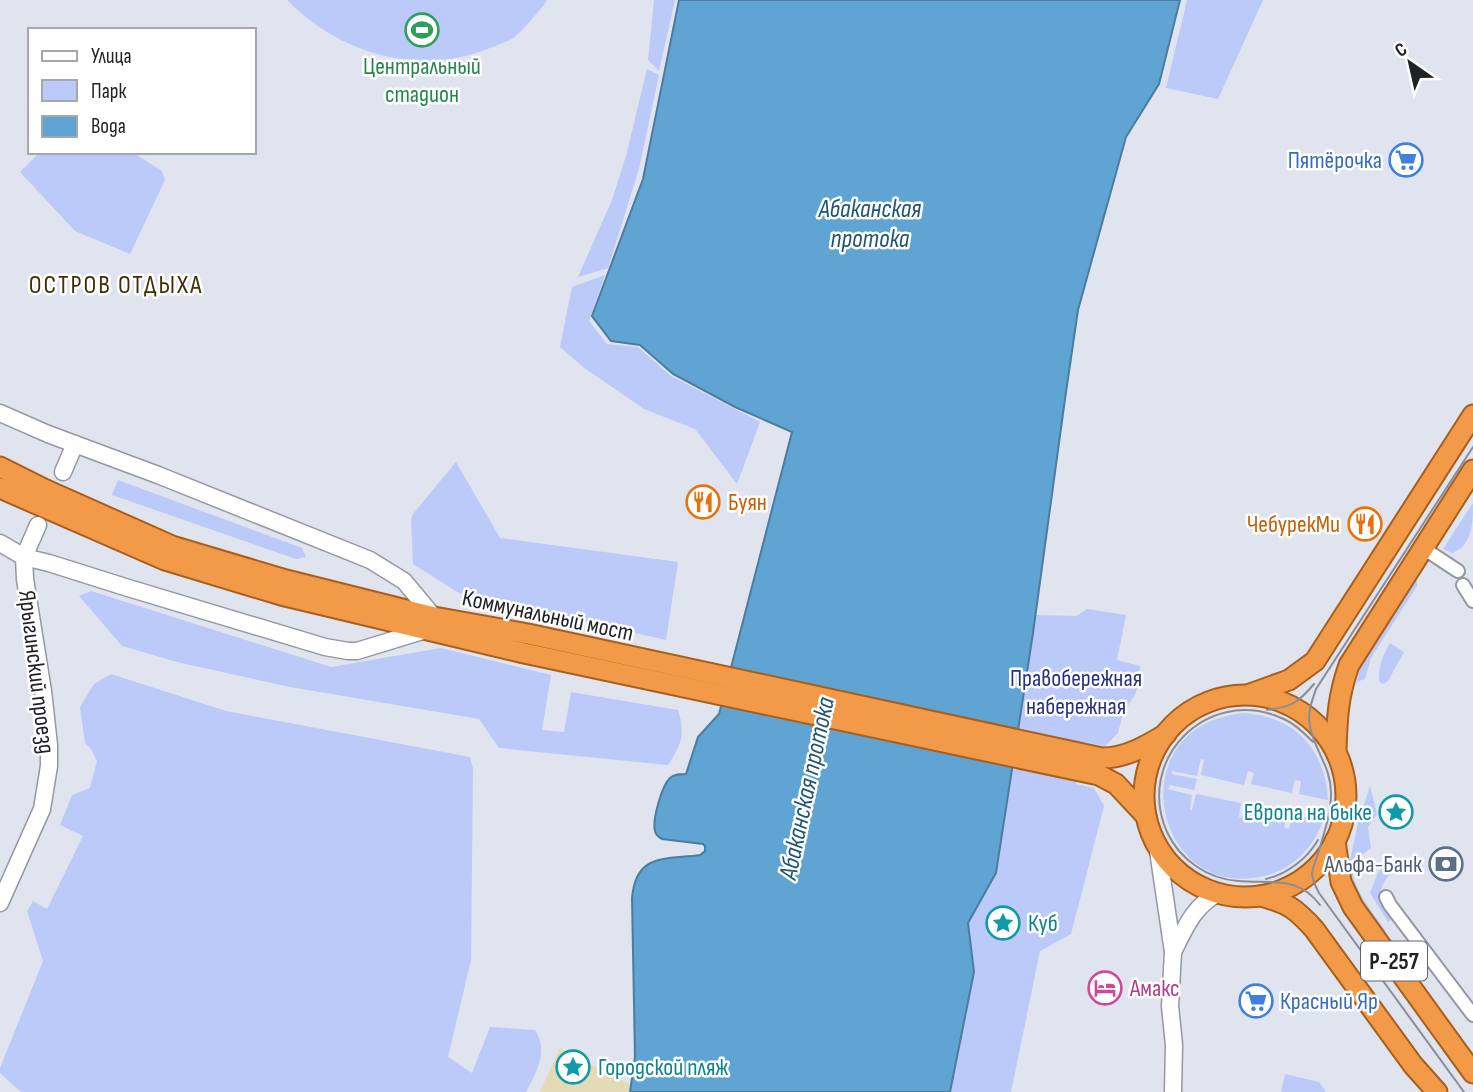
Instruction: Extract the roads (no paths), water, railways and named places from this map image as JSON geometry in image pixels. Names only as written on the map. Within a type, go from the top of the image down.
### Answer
[{"type":"highway","points":[[1246,695],[1289,680],[1315,661],[1473,415]]},
{"type":"highway","name":"Коммунальный мост","points":[[0,467],[172,546],[432,623]]},
{"type":"highway","points":[[1336,752],[1341,689],[1349,665],[1473,470]]},
{"type":"highway","name":"Коммунальный мост","points":[[0,488],[165,560],[281,595],[432,623],[1100,766]]},
{"type":"highway","name":"Р-257","points":[[1246,695],[1274,699],[1299,711],[1321,729],[1336,752],[1346,788],[1341,826],[1327,855],[1317,867],[1276,892],[1244,897],[1219,893],[1200,886],[1170,863],[1157,844],[1146,816],[1144,799],[1149,765],[1156,749],[1178,721],[1199,706],[1231,696],[1246,695]]},
{"type":"highway","points":[[1146,816],[1100,766],[1145,747],[1166,734]]},
{"type":"highway","name":"Р-257","points":[[1335,841],[1341,882],[1353,906],[1473,1073]]},
{"type":"highway","name":"Р-257","points":[[1260,896],[1285,903],[1314,929],[1413,1065],[1437,1092]]},
{"type":"main road","points":[[0,414],[370,560],[404,582],[432,623],[348,651],[312,643],[24,557],[0,542]]},
{"type":"main road","points":[[62,472],[75,444]]},
{"type":"main road","points":[[24,557],[38,525]]},
{"type":"main road","name":"Ярыгинский проезд","points":[[0,903],[43,809],[49,766],[43,691],[24,557]]},
{"type":"main road","points":[[1157,844],[1173,952],[1170,1006],[1174,1045],[1173,1092]]},
{"type":"main road","points":[[1173,952],[1195,911],[1219,893]]},
{"type":"street","points":[[1423,548],[1458,571]]},
{"type":"street","points":[[1463,585],[1473,601]]},
{"type":"street","points":[[1386,897],[1473,1015]]},
{"type":"water","name":"Абаканская протока","points":[[679,0],[1180,0],[1159,84],[1126,137],[1078,310],[996,873],[968,923],[974,972],[950,1092],[630,1092],[635,1057],[632,898],[635,883],[639,873],[654,861],[700,855],[705,851],[703,844],[657,836],[654,826],[656,811],[667,782],[673,776],[686,774],[698,737],[719,714],[792,432],[735,407],[673,374],[640,345],[611,341],[592,316],[643,179]]},
{"type":"tram line","points":[[1464,1092],[1314,883],[1312,873],[1328,817],[1331,793],[1328,775],[1312,735],[1309,716],[1316,689],[1473,447]]},
{"type":"tram line","points":[[1267,710],[1294,703],[1314,684]]},
{"type":"tram line","points":[[1313,742],[1284,719],[1252,710],[1226,712],[1203,721],[1184,736],[1169,756],[1161,779],[1160,805],[1167,832],[1179,851],[1196,866],[1227,879],[1293,885],[1311,895],[1320,905]]},
{"type":"tram line","points":[[1266,879],[1296,865],[1318,840]]},
{"type":"place","name":"Центральный стадион","points":[[422,30]]},
{"type":"place","name":"Пятёрочка","points":[[1406,160]]},
{"type":"place","name":"Буян","points":[[703,502]]},
{"type":"place","name":"ЧебурекМи","points":[[1365,524]]},
{"type":"place","name":"Европа на быке","points":[[1396,812]]},
{"type":"place","name":"Альфа-Банк","points":[[1446,864]]},
{"type":"place","name":"Куб","points":[[1003,923]]},
{"type":"place","name":"Амакс","points":[[1105,988]]},
{"type":"place","name":"Красный Яр","points":[[1256,1001]]},
{"type":"place","name":"Городской пляж","points":[[573,1067]]},
{"type":"district","name":"ОСТРОВ ОТДЫХА","points":[[116,284]]},
{"type":"park label","name":"Правобережная набережная","points":[[1076,692]]}]
